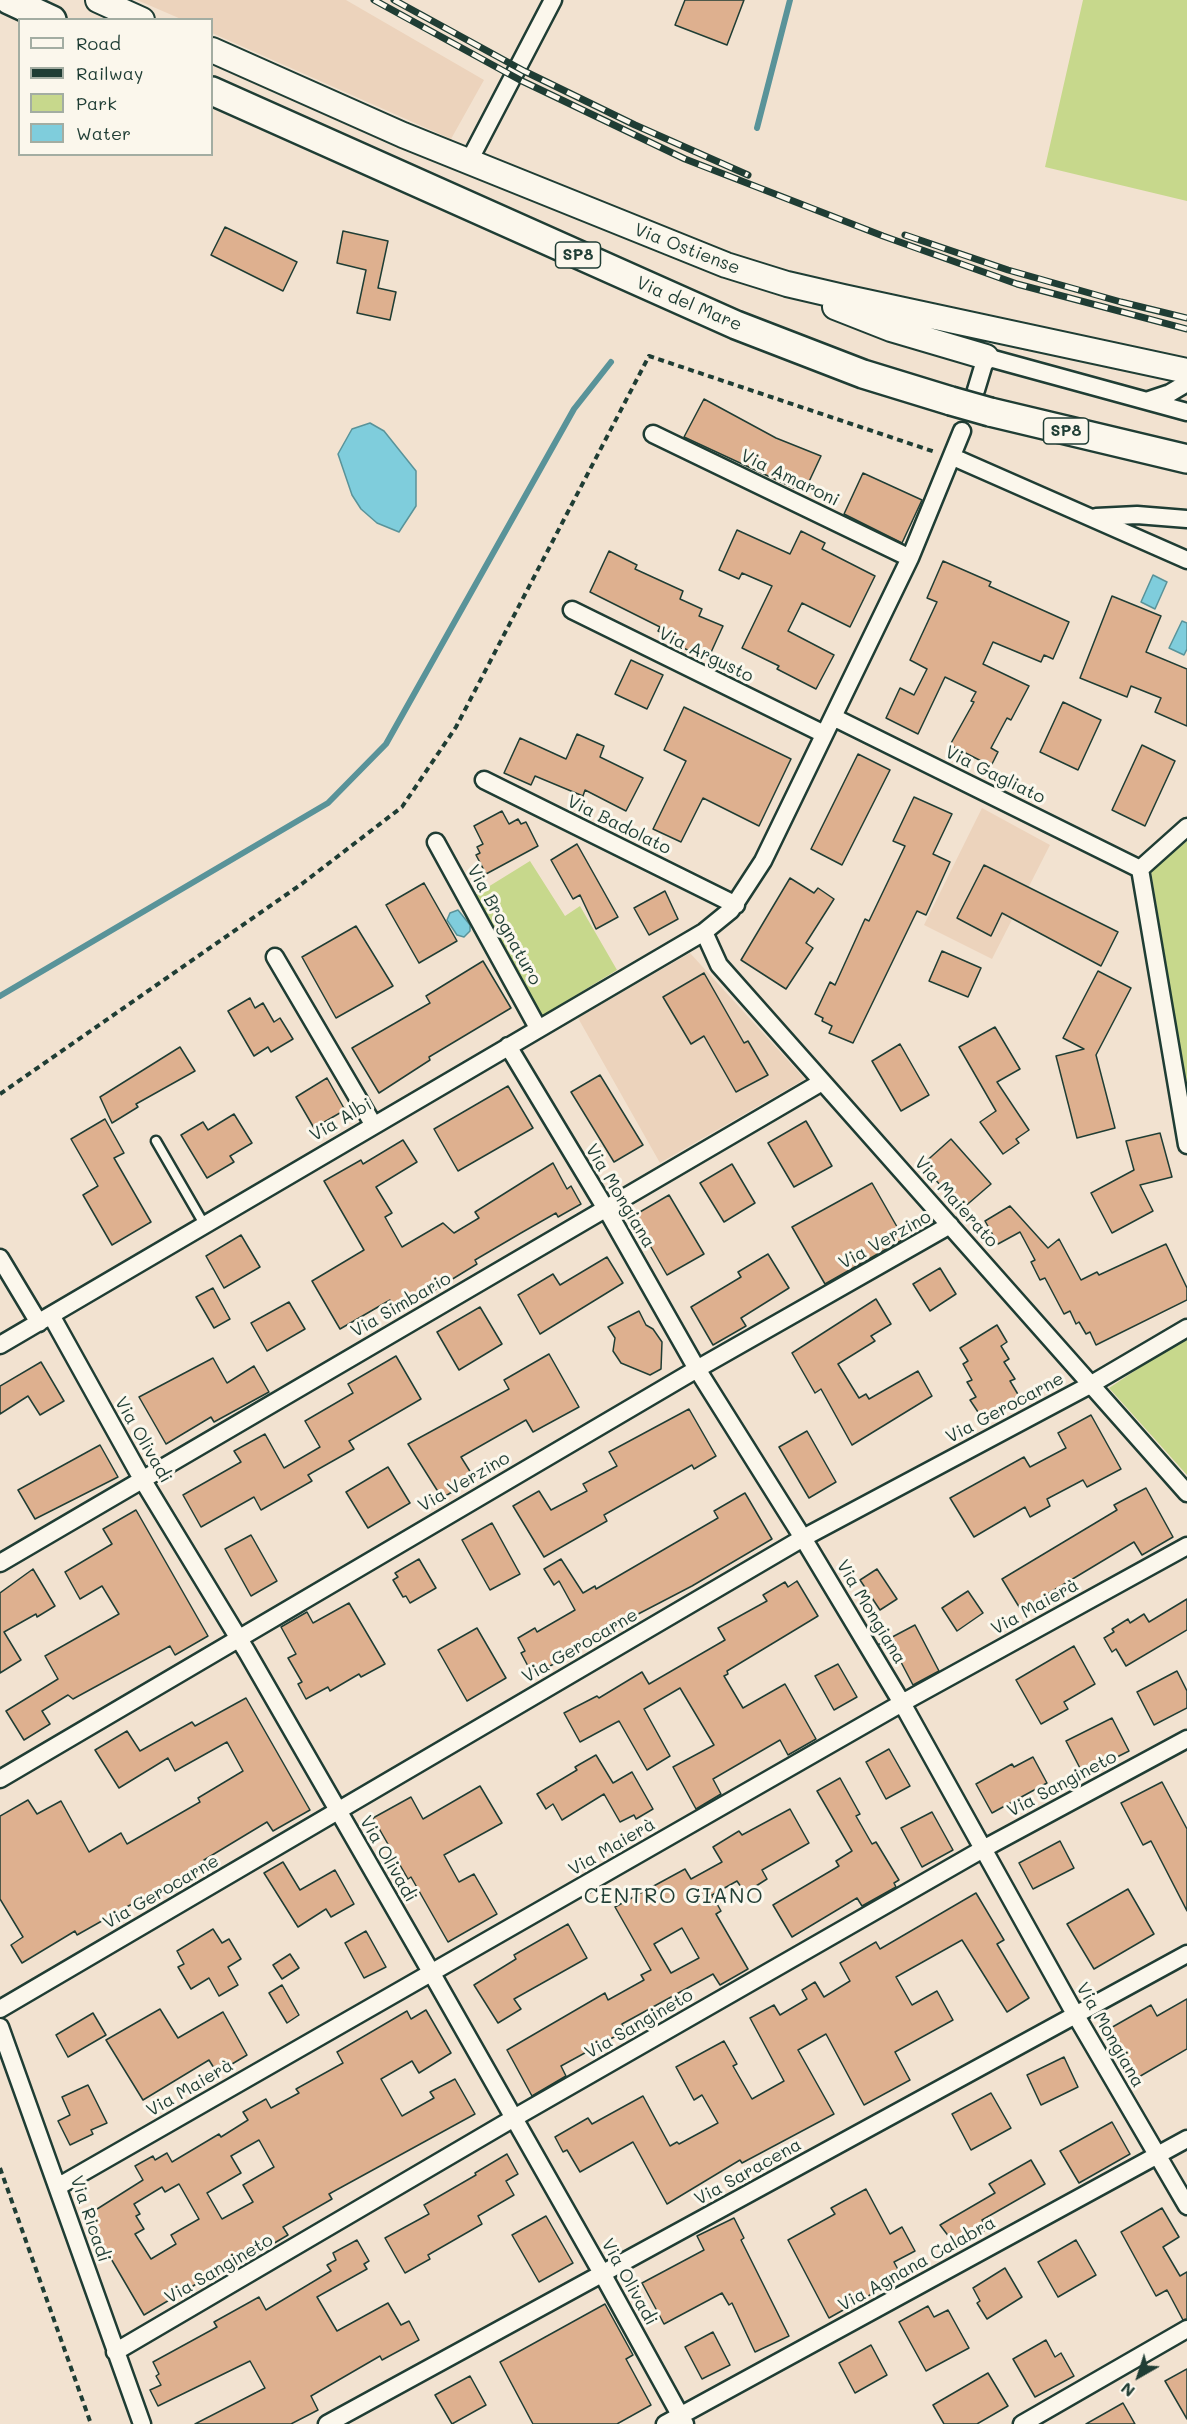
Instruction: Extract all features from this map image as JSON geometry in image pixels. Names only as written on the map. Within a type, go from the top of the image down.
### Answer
[{"type":"main road","points":[[9,0],[48,18]]},
{"type":"main road","points":[[98,0],[138,18]]},
{"type":"main road","name":"Via Ostiense","points":[[213,50],[469,161],[670,244],[787,285],[1187,371]]},
{"type":"main road","name":"Via del Mare","points":[[213,91],[736,325],[863,374],[951,401],[983,401],[1142,449],[1187,459]]},
{"type":"main road","points":[[787,285],[876,324],[986,357]]},
{"type":"main road","points":[[1142,449],[1187,469]]},
{"type":"street","points":[[469,161],[553,0]]},
{"type":"street","points":[[983,401],[986,357],[1187,412]]},
{"type":"street","points":[[1149,400],[1170,393],[1187,383]]},
{"type":"street","name":"Via Albi","points":[[0,1345],[373,1124],[704,932],[736,905],[758,871],[910,558],[962,432]]},
{"type":"street","name":"Via Amaroni","points":[[653,434],[910,558]]},
{"type":"street","points":[[953,457],[1187,560]]},
{"type":"street","points":[[1092,517],[1137,516],[1187,519]]},
{"type":"street","name":"Via Argusto","points":[[572,610],[824,735]]},
{"type":"street","name":"Via Gagliato","points":[[832,717],[1140,869]]},
{"type":"street","name":"Via Badolato","points":[[484,780],[736,905]]},
{"type":"street","points":[[1187,827],[1140,869],[1187,1145]]},
{"type":"street","name":"Via Brognaturo","points":[[436,842],[538,1028]]},
{"type":"street","name":"Via Maierato","points":[[704,932],[719,965],[1187,1493]]},
{"type":"street","points":[[275,957],[373,1124]]},
{"type":"street","name":"Via Mongiana","points":[[508,1046],[697,1369],[803,1538],[902,1703],[1075,2014],[1187,2206]]},
{"type":"street","name":"Via Simbario","points":[[0,1563],[822,1082]]},
{"type":"street","name":"Via Verzino","points":[[0,1779],[697,1369],[950,1225]]},
{"type":"street","name":"Via Olivadi","points":[[0,1258],[45,1320],[238,1637],[603,2275],[677,2421]]},
{"type":"street","name":"Via Gerocarne","points":[[0,2009],[803,1538],[1090,1385],[1187,1328]]},
{"type":"street","name":"Via Maierà","points":[[58,2186],[902,1703],[1187,1546]]},
{"type":"street","name":"Via Sangineto","points":[[115,2352],[514,2118],[983,1849],[1187,1739]]},
{"type":"street","name":"Via Saracena","points":[[327,2424],[1187,1954]]},
{"type":"street","name":"Via Ricadi","points":[[0,2027],[142,2424]]},
{"type":"street","name":"Via Agnana Calabra","points":[[677,2421],[1187,2139]]},
{"type":"street","points":[[1022,2424],[1187,2329]]},
{"type":"lane","points":[[156,1141],[204,1224]]},
{"type":"path","points":[[0,1094],[303,883],[402,807],[456,727],[649,356],[953,457]]},
{"type":"path","points":[[0,2168],[91,2424]]},
{"type":"shaded area","points":[[137,0],[346,0],[484,80],[451,139],[213,33],[213,18],[179,18]]},
{"type":"shaded area","points":[[982,808],[1050,845],[992,959],[924,925]]},
{"type":"shaded area","points":[[690,953],[805,1079],[660,1163],[578,1018]]},
{"type":"green space","points":[[1083,0],[1187,0],[1187,201],[1045,167]]},
{"type":"green space","points":[[1187,841],[1187,1091],[1151,871]]},
{"type":"green space","points":[[530,861],[565,916],[580,906],[617,970],[542,1016],[475,895]]},
{"type":"green space","points":[[1187,1336],[1187,1475],[1109,1388]]},
{"type":"water","points":[[370,423],[384,431],[416,471],[416,506],[399,532],[377,523],[361,509],[352,495],[338,454],[352,429]]},
{"type":"water","points":[[1153,575],[1167,582],[1155,609],[1141,602]]},
{"type":"water","points":[[1182,621],[1187,623],[1187,649],[1184,655],[1169,648]]},
{"type":"water","points":[[458,910],[470,925],[470,931],[464,937],[457,935],[447,920],[450,913]]},
{"type":"building","points":[[685,0],[744,0],[727,45],[675,25]]},
{"type":"building","points":[[225,227],[297,262],[283,291],[211,255]]},
{"type":"building","points":[[343,231],[388,241],[378,288],[396,292],[390,320],[357,313],[366,270],[337,263]]},
{"type":"building","points":[[704,399],[776,438],[821,456],[806,488],[796,483],[794,488],[684,437]]},
{"type":"building","points":[[863,473],[922,500],[902,543],[844,514]]},
{"type":"building","points":[[737,530],[790,554],[801,531],[825,543],[822,549],[875,576],[850,627],[802,603],[788,631],[834,655],[816,689],[777,669],[779,666],[742,648],[772,586],[742,573],[739,579],[719,570]]},
{"type":"building","points":[[609,551],[637,565],[635,569],[683,591],[680,599],[702,609],[699,616],[723,626],[708,659],[681,647],[683,643],[658,631],[660,627],[590,592]]},
{"type":"building","points":[[943,561],[991,582],[989,586],[1069,622],[1053,659],[1044,655],[1041,662],[993,642],[983,664],[1029,686],[1011,720],[1007,718],[991,748],[998,752],[991,766],[950,745],[974,702],[971,701],[976,692],[945,677],[918,734],[886,718],[900,688],[914,695],[927,669],[910,660],[937,602],[927,598]]},
{"type":"building","points":[[1112,596],[1161,616],[1146,652],[1187,669],[1187,726],[1155,712],[1161,698],[1131,686],[1127,697],[1080,678]]},
{"type":"building","points":[[631,660],[663,675],[647,709],[615,694]]},
{"type":"building","points":[[1063,702],[1101,720],[1078,770],[1040,752]]},
{"type":"building","points":[[684,707],[791,759],[759,826],[703,798],[681,842],[653,829],[686,761],[664,750]]},
{"type":"building","points":[[577,734],[604,746],[600,757],[643,778],[626,811],[585,790],[583,796],[535,776],[531,785],[504,773],[520,738],[566,759]]},
{"type":"building","points":[[1142,745],[1175,761],[1145,826],[1112,810]]},
{"type":"building","points":[[858,754],[890,770],[842,865],[811,849]]},
{"type":"building","points":[[914,797],[952,814],[933,854],[950,862],[926,915],[917,911],[853,1043],[829,1033],[832,1026],[815,1014],[830,982],[835,985],[865,919],[869,921],[905,846],[893,841]]},
{"type":"building","points":[[502,811],[509,824],[518,819],[521,824],[526,822],[538,846],[486,874],[476,855],[480,853],[477,847],[483,844],[474,826]]},
{"type":"building","points":[[577,844],[618,917],[596,929],[580,895],[573,899],[551,860]]},
{"type":"building","points":[[984,865],[1118,932],[1101,966],[1002,913],[991,936],[957,918]]},
{"type":"building","points":[[790,878],[814,893],[818,888],[834,899],[806,943],[813,948],[786,989],[741,960]]},
{"type":"building","points":[[424,883],[457,941],[419,963],[386,905]]},
{"type":"building","points":[[665,891],[678,919],[649,935],[634,908]]},
{"type":"building","points":[[356,926],[393,986],[336,1018],[302,957]]},
{"type":"building","points":[[942,951],[981,968],[968,997],[929,981]]},
{"type":"building","points":[[483,961],[511,1008],[429,1057],[430,1060],[379,1093],[352,1048],[430,1003],[426,996]]},
{"type":"building","points":[[1098,971],[1131,988],[1096,1055],[1115,1128],[1077,1138],[1056,1056],[1084,1049],[1063,1038]]},
{"type":"building","points":[[704,973],[744,1043],[748,1041],[768,1075],[736,1092],[704,1036],[691,1044],[663,997]]},
{"type":"building","points":[[250,998],[255,1008],[263,1003],[274,1022],[280,1018],[293,1039],[271,1052],[268,1047],[254,1056],[228,1011]]},
{"type":"building","points":[[995,1027],[1020,1069],[997,1082],[1029,1130],[1016,1139],[1019,1143],[1003,1154],[980,1122],[996,1111],[959,1047]]},
{"type":"building","points":[[900,1044],[929,1095],[901,1111],[872,1061]]},
{"type":"building","points":[[180,1047],[195,1071],[136,1104],[138,1107],[112,1123],[100,1097]]},
{"type":"building","points":[[600,1075],[643,1145],[614,1162],[571,1092]]},
{"type":"building","points":[[327,1078],[345,1110],[314,1128],[296,1097]]},
{"type":"building","points":[[508,1086],[533,1128],[458,1171],[434,1129]]},
{"type":"building","points":[[234,1114],[252,1143],[230,1156],[234,1162],[207,1178],[181,1135],[203,1122],[208,1130]]},
{"type":"building","points":[[105,1119],[124,1153],[114,1158],[151,1222],[112,1245],[83,1195],[98,1186],[71,1139]]},
{"type":"building","points":[[806,1121],[832,1166],[794,1187],[768,1143]]},
{"type":"building","points":[[1160,1133],[1172,1177],[1140,1185],[1153,1211],[1112,1233],[1091,1193],[1134,1170],[1126,1141]]},
{"type":"building","points":[[951,1139],[991,1184],[962,1209],[922,1165]]},
{"type":"building","points":[[403,1140],[417,1162],[376,1187],[392,1213],[385,1217],[402,1247],[443,1223],[454,1233],[479,1218],[475,1212],[553,1163],[567,1189],[571,1186],[581,1204],[558,1217],[556,1213],[475,1260],[477,1264],[397,1313],[390,1300],[340,1329],[312,1281],[364,1250],[324,1181],[361,1160],[363,1164]]},
{"type":"building","points":[[732,1164],[755,1203],[724,1222],[700,1183]]},
{"type":"building","points":[[872,1183],[904,1239],[825,1284],[792,1227]]},
{"type":"building","points":[[669,1195],[704,1254],[667,1275],[633,1216]]},
{"type":"building","points":[[1010,1206],[1048,1248],[1059,1239],[1081,1280],[1097,1272],[1099,1275],[1166,1244],[1187,1288],[1187,1300],[1096,1345],[1090,1332],[1086,1334],[1079,1322],[1076,1324],[1070,1311],[1064,1314],[1045,1278],[1040,1280],[1031,1262],[1035,1260],[1020,1232],[998,1244],[985,1221]]},
{"type":"building","points":[[241,1235],[260,1267],[224,1288],[206,1256]]},
{"type":"building","points":[[768,1254],[789,1288],[741,1318],[746,1326],[713,1345],[691,1307],[741,1277],[738,1272]]},
{"type":"building","points":[[607,1257],[623,1283],[540,1334],[518,1295],[553,1274],[560,1285]]},
{"type":"building","points":[[940,1268],[956,1294],[930,1311],[913,1284]]},
{"type":"building","points":[[213,1288],[230,1319],[214,1328],[196,1297]]},
{"type":"building","points":[[876,1299],[891,1324],[871,1336],[875,1341],[838,1364],[859,1398],[866,1394],[869,1399],[918,1371],[932,1396],[852,1445],[821,1389],[815,1393],[792,1353]]},
{"type":"building","points":[[289,1302],[305,1329],[267,1351],[251,1323]]},
{"type":"building","points":[[480,1307],[502,1344],[459,1370],[437,1332]]},
{"type":"building","points":[[639,1311],[646,1325],[653,1329],[662,1342],[661,1369],[650,1375],[621,1363],[613,1351],[615,1338],[608,1327]]},
{"type":"building","points":[[997,1325],[1007,1342],[1001,1346],[1009,1359],[1004,1362],[1015,1379],[1010,1381],[1019,1396],[982,1418],[970,1400],[976,1397],[967,1382],[972,1380],[963,1364],[968,1361],[960,1348]]},
{"type":"building","points":[[549,1354],[579,1407],[533,1432],[526,1420],[461,1457],[471,1473],[465,1476],[469,1482],[442,1498],[408,1444],[509,1389],[504,1380]]},
{"type":"building","points":[[396,1356],[421,1399],[349,1441],[354,1449],[308,1475],[312,1481],[261,1510],[254,1497],[201,1527],[183,1495],[241,1462],[234,1451],[265,1434],[284,1468],[320,1447],[305,1421],[353,1393],[348,1384]]},
{"type":"building","points":[[213,1358],[227,1383],[254,1366],[269,1392],[214,1422],[211,1417],[166,1444],[139,1397]]},
{"type":"building","points":[[41,1362],[64,1401],[40,1415],[28,1396],[0,1414],[0,1386]]},
{"type":"building","points":[[689,1409],[716,1456],[694,1469],[692,1465],[604,1515],[607,1521],[544,1557],[513,1506],[539,1491],[551,1510],[587,1491],[583,1484],[617,1466],[609,1452]]},
{"type":"building","points":[[1091,1415],[1121,1469],[1087,1487],[1083,1480],[1047,1499],[1050,1506],[1030,1517],[1025,1507],[974,1537],[950,1498],[1024,1457],[1030,1467],[1066,1448],[1058,1433]]},
{"type":"building","points":[[807,1431],[836,1482],[809,1498],[779,1447]]},
{"type":"building","points":[[100,1445],[118,1477],[35,1519],[18,1490]]},
{"type":"building","points":[[388,1467],[410,1503],[368,1528],[346,1492]]},
{"type":"building","points":[[1146,1488],[1173,1537],[1142,1555],[1134,1542],[1021,1610],[1002,1579],[1117,1510],[1114,1505]]},
{"type":"building","points":[[745,1493],[772,1539],[692,1586],[569,1650],[571,1654],[538,1673],[533,1665],[529,1668],[521,1653],[525,1651],[518,1638],[535,1628],[537,1632],[575,1610],[559,1581],[554,1585],[544,1569],[561,1559],[583,1593],[595,1586],[596,1589],[718,1518],[714,1511]]},
{"type":"building","points":[[136,1510],[208,1636],[175,1655],[170,1646],[73,1699],[68,1695],[42,1711],[50,1724],[24,1740],[6,1711],[58,1679],[45,1656],[119,1614],[102,1586],[80,1599],[65,1572],[112,1544],[103,1529]]},
{"type":"building","points":[[492,1523],[520,1574],[490,1590],[462,1540]]},
{"type":"building","points":[[251,1535],[277,1581],[251,1596],[225,1549]]},
{"type":"building","points":[[419,1559],[436,1588],[410,1603],[406,1596],[403,1597],[393,1580],[398,1577],[395,1573]]},
{"type":"building","points":[[33,1569],[55,1606],[4,1632],[21,1660],[0,1673],[0,1593]]},
{"type":"building","points":[[877,1569],[897,1599],[880,1610],[860,1580]]},
{"type":"building","points":[[797,1581],[818,1616],[727,1671],[728,1674],[724,1676],[743,1708],[785,1684],[816,1739],[788,1755],[780,1740],[713,1779],[721,1794],[696,1809],[673,1767],[714,1745],[680,1688],[644,1709],[670,1756],[647,1770],[619,1721],[580,1742],[564,1713],[597,1696],[599,1698],[642,1672],[649,1684],[725,1640],[718,1628],[767,1601],[763,1595],[785,1582],[788,1587]]},
{"type":"building","points":[[968,1591],[983,1613],[957,1631],[942,1608]]},
{"type":"building","points":[[1187,1599],[1187,1630],[1126,1666],[1116,1649],[1112,1652],[1104,1638],[1114,1632],[1112,1629],[1128,1619],[1130,1623],[1144,1614],[1149,1622]]},
{"type":"building","points":[[349,1603],[385,1664],[361,1677],[359,1674],[330,1691],[328,1687],[306,1699],[298,1684],[302,1682],[288,1658],[296,1654],[281,1627],[307,1612],[313,1623]]},
{"type":"building","points":[[915,1625],[939,1671],[913,1685],[892,1645],[879,1644]]},
{"type":"building","points":[[477,1628],[506,1678],[467,1701],[438,1650]]},
{"type":"building","points":[[1074,1646],[1095,1684],[1064,1702],[1068,1709],[1041,1724],[1016,1680]]},
{"type":"building","points":[[838,1664],[857,1697],[834,1710],[815,1676]]},
{"type":"building","points":[[1177,1671],[1187,1691],[1187,1708],[1154,1725],[1137,1692]]},
{"type":"building","points":[[246,1698],[310,1810],[273,1831],[267,1822],[204,1860],[208,1866],[174,1887],[171,1882],[77,1935],[75,1931],[22,1963],[11,1945],[23,1937],[0,1899],[0,1816],[28,1800],[37,1814],[61,1801],[89,1852],[121,1833],[127,1844],[200,1802],[198,1798],[243,1771],[227,1742],[175,1771],[168,1758],[119,1788],[95,1750],[127,1731],[140,1751],[192,1722],[195,1726]]},
{"type":"building","points":[[1112,1718],[1129,1751],[1083,1774],[1066,1741]]},
{"type":"building","points":[[889,1749],[910,1786],[886,1799],[866,1762]]},
{"type":"building","points":[[596,1755],[613,1783],[632,1772],[653,1809],[636,1819],[634,1815],[620,1822],[604,1794],[562,1820],[553,1804],[546,1809],[537,1794],[577,1770],[575,1767]]},
{"type":"building","points":[[1033,1757],[1047,1783],[992,1813],[976,1784],[1012,1764],[1014,1767]]},
{"type":"building","points":[[840,1778],[860,1814],[856,1816],[872,1844],[876,1842],[899,1880],[894,1883],[896,1887],[862,1906],[857,1898],[792,1937],[773,1905],[839,1866],[836,1861],[852,1851],[817,1791]]},
{"type":"building","points":[[1162,1782],[1187,1829],[1187,1911],[1151,1841],[1143,1845],[1121,1803]]},
{"type":"building","points":[[480,1786],[502,1823],[444,1855],[459,1882],[474,1874],[497,1914],[448,1942],[411,1877],[408,1879],[373,1818],[411,1797],[423,1819]]},
{"type":"building","points":[[790,1809],[809,1843],[762,1870],[767,1879],[745,1893],[737,1881],[712,1895],[721,1911],[716,1914],[748,1969],[720,1985],[713,1974],[622,2024],[625,2031],[561,2066],[566,2076],[532,2096],[507,2050],[605,1993],[608,2000],[644,1980],[641,1975],[651,1970],[615,1907],[685,1869],[691,1879],[722,1862],[713,1847],[739,1831],[742,1835]],"holes":[[[682,1928],[699,1958],[671,1973],[654,1944]]]},
{"type":"building","points":[[932,1812],[953,1850],[922,1867],[901,1828]]},
{"type":"building","points":[[1060,1841],[1074,1868],[1033,1889],[1019,1863]]},
{"type":"building","points":[[283,1862],[300,1890],[335,1870],[354,1904],[331,1917],[326,1909],[298,1927],[264,1873]]},
{"type":"building","points":[[1128,1889],[1154,1934],[1094,1969],[1067,1924]]},
{"type":"building","points":[[976,1893],[1004,1940],[997,1944],[1029,1998],[1007,2012],[962,1940],[896,1977],[912,2005],[937,1991],[953,2020],[895,2052],[910,2080],[864,2105],[826,2034],[798,2050],[834,2114],[742,2163],[740,2160],[667,2204],[633,2142],[580,2172],[567,2150],[563,2152],[555,2137],[588,2118],[592,2124],[643,2096],[670,2146],[677,2142],[679,2144],[718,2123],[702,2095],[694,2100],[676,2067],[724,2041],[737,2064],[733,2066],[752,2099],[784,2081],[750,2018],[774,2005],[780,2015],[807,1999],[802,1990],[815,1982],[824,1997],[850,1981],[840,1963],[876,1942],[880,1949]]},
{"type":"building","points":[[568,1924],[587,1958],[514,1999],[521,2009],[498,2023],[474,1985],[516,1959],[514,1955]]},
{"type":"building","points":[[213,1929],[222,1943],[229,1939],[241,1959],[228,1967],[238,1985],[219,1996],[209,1978],[191,1989],[178,1967],[184,1964],[177,1951]]},
{"type":"building","points":[[366,1931],[386,1967],[364,1978],[345,1943]]},
{"type":"building","points":[[290,1954],[299,1968],[282,1979],[273,1965]]},
{"type":"building","points":[[282,1985],[299,2015],[287,2023],[269,1993]]},
{"type":"building","points":[[1187,1999],[1187,2049],[1137,2078],[1109,2029],[1151,2005],[1157,2016]]},
{"type":"building","points":[[160,2009],[178,2038],[223,2012],[247,2055],[217,2073],[209,2060],[143,2100],[106,2040]]},
{"type":"building","points":[[426,2010],[451,2053],[419,2073],[412,2061],[381,2079],[402,2116],[434,2098],[430,2092],[455,2079],[475,2114],[329,2194],[332,2199],[283,2227],[288,2235],[200,2287],[198,2283],[144,2315],[86,2216],[143,2180],[135,2166],[153,2156],[155,2160],[167,2153],[172,2162],[219,2134],[221,2137],[248,2120],[243,2112],[266,2099],[271,2108],[299,2093],[296,2089],[343,2063],[337,2052],[407,2011],[411,2019]],"holes":[[[259,2140],[274,2167],[243,2185],[253,2202],[222,2219],[207,2193],[241,2173],[231,2156]],[[179,2184],[199,2219],[171,2235],[176,2244],[151,2259],[135,2234],[144,2229],[136,2216],[140,2214],[134,2204],[162,2187],[165,2192]]]},
{"type":"building","points":[[93,2013],[106,2035],[68,2057],[56,2035]]},
{"type":"building","points":[[1064,2057],[1078,2087],[1041,2105],[1027,2075]]},
{"type":"building","points":[[88,2085],[107,2123],[91,2130],[93,2134],[70,2145],[58,2121],[70,2115],[62,2097]]},
{"type":"building","points":[[991,2093],[1011,2128],[971,2150],[952,2114]]},
{"type":"building","points":[[1112,2122],[1130,2154],[1079,2183],[1060,2151]]},
{"type":"building","points":[[507,2154],[518,2174],[506,2181],[514,2195],[478,2216],[482,2224],[428,2255],[430,2259],[405,2273],[385,2238],[429,2214],[424,2205]]},
{"type":"building","points":[[1031,2160],[1045,2184],[982,2220],[987,2229],[956,2246],[940,2225],[995,2193],[989,2184]]},
{"type":"building","points":[[866,2189],[890,2234],[902,2227],[915,2251],[894,2262],[902,2277],[829,2318],[788,2240],[835,2214],[831,2208]]},
{"type":"building","points":[[1162,2208],[1179,2237],[1163,2247],[1180,2276],[1187,2272],[1187,2319],[1183,2320],[1167,2290],[1156,2296],[1121,2232]]},
{"type":"building","points":[[546,2216],[573,2263],[539,2282],[512,2235]]},
{"type":"building","points":[[734,2218],[744,2238],[741,2240],[789,2336],[755,2352],[732,2303],[729,2305],[722,2293],[664,2324],[642,2283],[704,2250],[697,2236]]},
{"type":"building","points":[[357,2240],[369,2261],[364,2264],[367,2269],[317,2297],[337,2331],[388,2303],[401,2325],[409,2321],[419,2340],[382,2360],[380,2356],[311,2396],[318,2410],[291,2424],[195,2424],[265,2388],[250,2361],[158,2406],[150,2390],[161,2385],[153,2362],[217,2327],[214,2322],[259,2297],[266,2310],[331,2271],[327,2265],[336,2260],[333,2253]]},
{"type":"building","points":[[1076,2240],[1096,2275],[1058,2297],[1038,2262]]},
{"type":"building","points":[[1005,2268],[1022,2297],[987,2319],[977,2303],[980,2301],[973,2288]]},
{"type":"building","points":[[605,2304],[633,2355],[626,2359],[651,2405],[617,2424],[533,2424],[500,2362]]},
{"type":"building","points":[[928,2306],[934,2317],[948,2310],[969,2348],[926,2371],[899,2322]]},
{"type":"building","points":[[713,2332],[730,2365],[702,2379],[685,2347]]},
{"type":"building","points":[[1046,2340],[1055,2357],[1061,2353],[1074,2376],[1035,2397],[1013,2359]]},
{"type":"building","points":[[871,2345],[887,2375],[855,2393],[839,2363]]},
{"type":"building","points":[[1187,2369],[1187,2419],[1165,2381]]},
{"type":"building","points":[[988,2373],[1008,2406],[977,2424],[944,2424],[933,2405]]},
{"type":"building","points":[[470,2376],[486,2405],[452,2424],[435,2395]]},
{"type":"building","points":[[1123,2403],[1135,2424],[1086,2424]]},
{"type":"waterway","points":[[757,128],[790,0]]},
{"type":"waterway","points":[[0,996],[328,803],[386,744],[574,409],[611,362]]},
{"type":"railway","points":[[374,0],[520,80],[685,159],[883,236],[1017,284],[1187,329]]},
{"type":"railway","points":[[394,0],[524,71],[635,125],[748,175]]},
{"type":"railway","points":[[905,235],[1008,270],[1187,318]]},
{"type":"district","name":"CENTRO GIANO","points":[[674,1897]]}]
